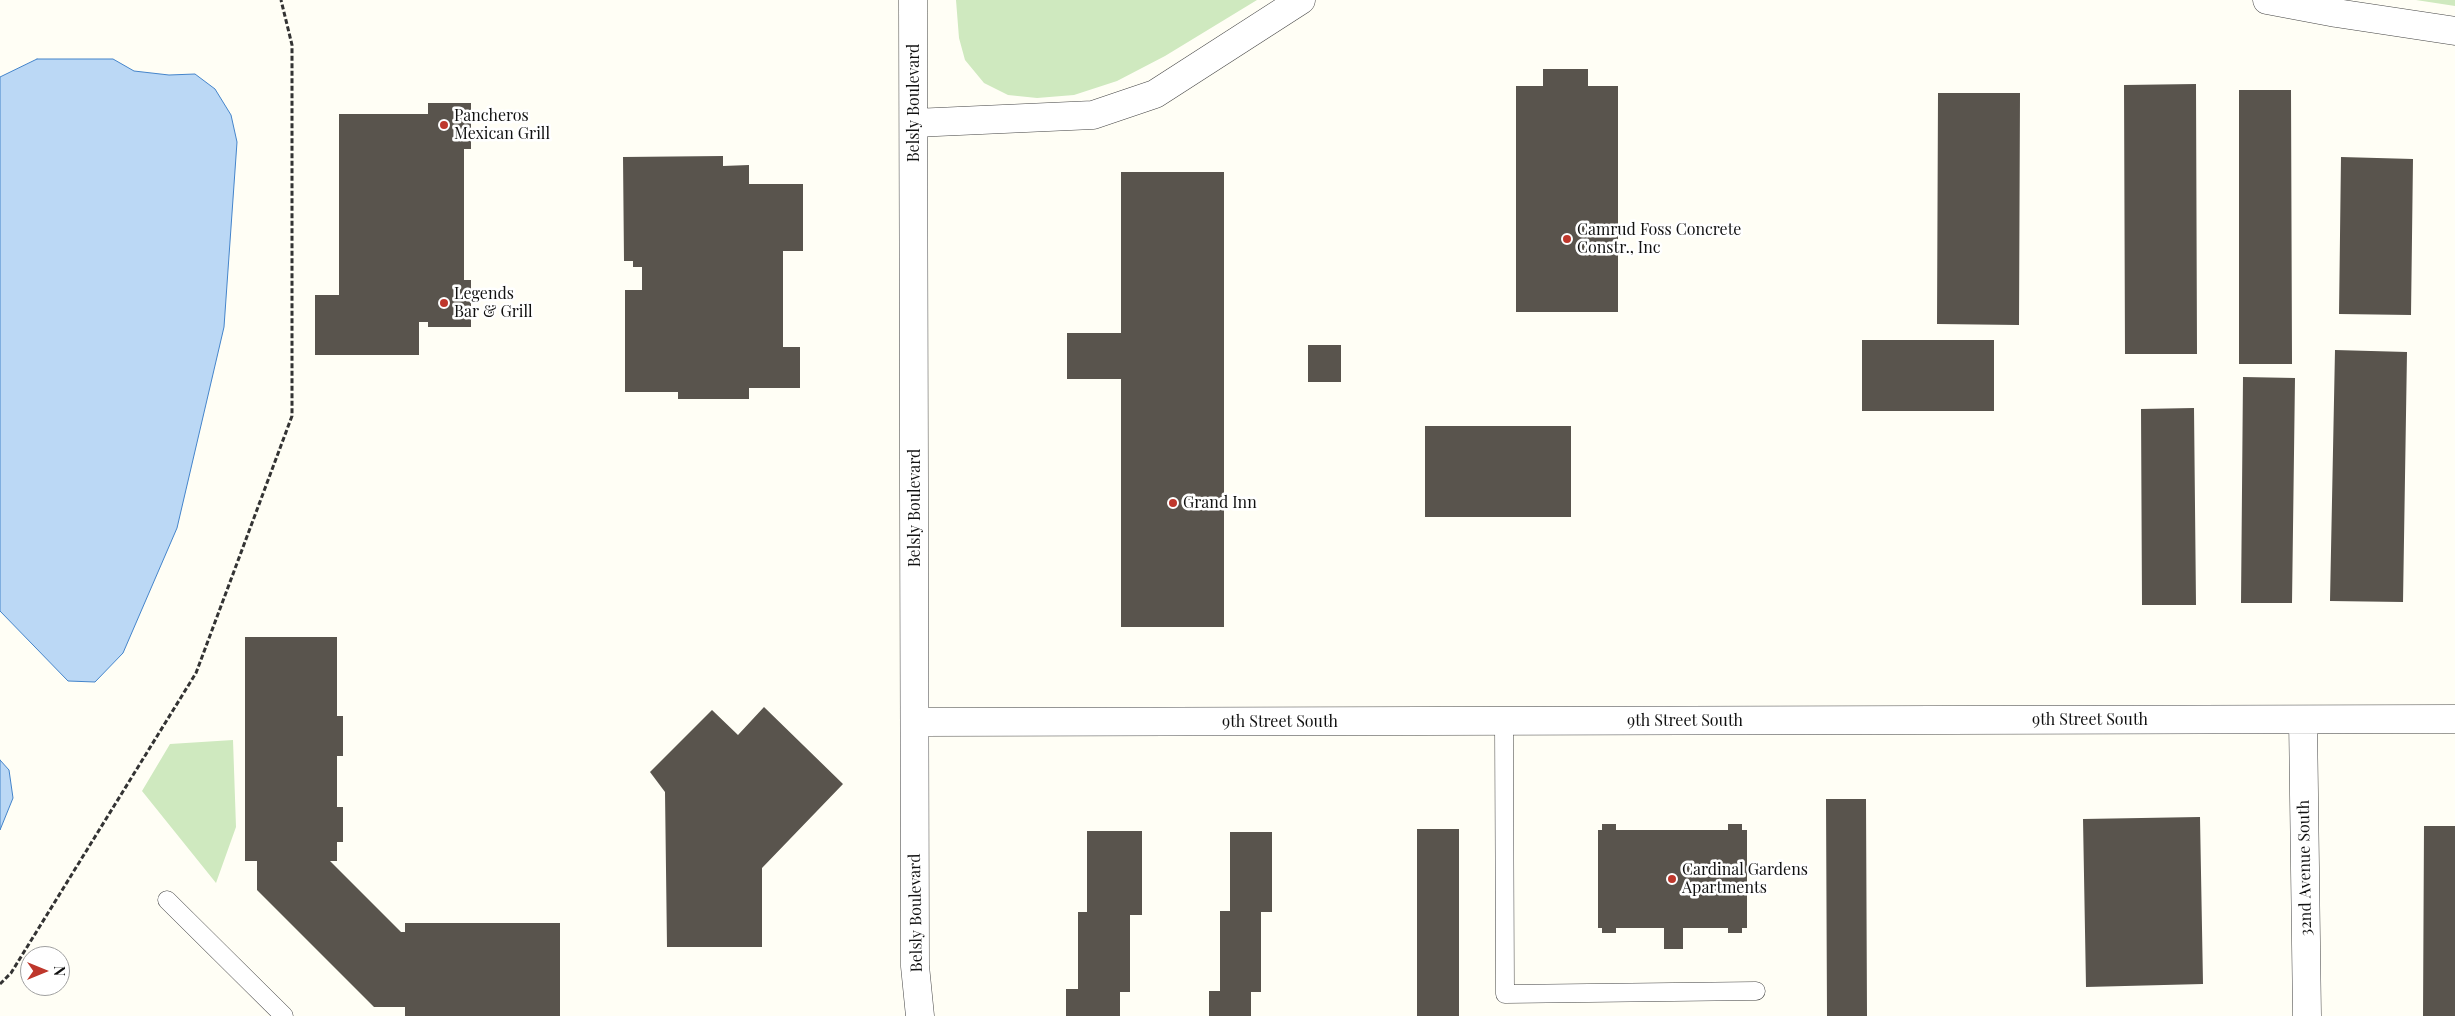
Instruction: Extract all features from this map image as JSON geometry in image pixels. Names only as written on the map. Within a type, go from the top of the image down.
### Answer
[{"type":"street","name":"Belsly Boulevard","points":[[913,0],[915,966],[920,1016]]},
{"type":"street","points":[[914,123],[1093,114],[1155,94],[1301,0]]},
{"type":"street","points":[[2267,0],[2336,13],[2455,31]]},
{"type":"street","name":"9th Street South","points":[[915,722],[2455,719]]},
{"type":"street","name":"32nd Avenue South","points":[[2303,720],[2307,1016]]},
{"type":"lane","points":[[1504,722],[1505,994],[1756,991]]},
{"type":"lane","points":[[168,900],[284,1016]]},
{"type":"path","points":[[0,984],[12,973],[196,673],[292,416],[292,45],[281,0]]},
{"type":"green space","points":[[956,0],[1257,0],[1165,56],[1117,81],[1074,95],[1037,98],[1008,95],[984,83],[965,60],[959,38]]},
{"type":"green space","points":[[2416,0],[2455,0],[2455,6]]},
{"type":"green space","points":[[233,740],[236,827],[216,883],[142,791],[170,744]]},
{"type":"water","points":[[37,59],[113,59],[134,71],[169,75],[195,74],[215,89],[231,115],[237,142],[224,327],[177,528],[123,653],[95,682],[68,681],[0,611],[0,77]]},
{"type":"water","points":[[0,760],[9,770],[13,798],[0,830]]},
{"type":"building","name":"Camrud Foss Concrete Constr., Inc","points":[[1543,69],[1588,69],[1588,86],[1618,86],[1618,312],[1516,312],[1516,86],[1543,86]]},
{"type":"building","points":[[2196,84],[2197,354],[2125,354],[2124,85]]},
{"type":"building","points":[[2239,90],[2291,90],[2292,364],[2239,364]]},
{"type":"building","points":[[1938,93],[2020,93],[2019,325],[1937,324]]},
{"type":"building","points":[[428,103],[471,103],[471,149],[464,149],[464,280],[471,280],[471,327],[428,327],[428,322],[419,322],[419,355],[315,355],[315,295],[339,295],[339,114],[428,114]]},
{"type":"building","points":[[723,156],[723,166],[749,165],[749,184],[803,184],[803,251],[783,251],[783,347],[800,347],[800,388],[749,388],[749,399],[678,399],[678,392],[625,392],[625,290],[642,290],[642,267],[633,267],[633,261],[624,261],[623,157]]},
{"type":"building","points":[[2341,157],[2413,159],[2411,315],[2339,314]]},
{"type":"building","name":"Grand Inn","points":[[1121,172],[1224,172],[1224,627],[1121,627],[1121,379],[1067,379],[1067,333],[1121,333]]},
{"type":"building","points":[[1862,340],[1994,340],[1994,411],[1862,411]]},
{"type":"building","points":[[1308,345],[1341,345],[1341,382],[1308,382]]},
{"type":"building","points":[[2335,350],[2407,352],[2403,602],[2330,601]]},
{"type":"building","points":[[2243,377],[2295,378],[2292,603],[2241,603]]},
{"type":"building","points":[[2194,408],[2196,605],[2142,605],[2141,409]]},
{"type":"building","points":[[1425,426],[1571,426],[1571,517],[1425,517]]},
{"type":"building","points":[[245,637],[337,637],[337,716],[343,716],[343,756],[337,756],[337,807],[343,807],[343,842],[337,842],[337,861],[330,861],[401,932],[405,932],[405,923],[560,923],[560,1016],[405,1016],[405,1007],[374,1007],[257,890],[257,861],[245,861]]},
{"type":"building","points":[[764,707],[843,784],[762,868],[762,947],[667,947],[665,792],[650,772],[712,710],[738,735]]},
{"type":"building","points":[[1826,799],[1866,799],[1867,1016],[1827,1016]]},
{"type":"building","points":[[2200,817],[2203,984],[2086,987],[2083,819]]},
{"type":"building","name":"Cardinal Gardens Apartments","points":[[1602,824],[1616,824],[1616,830],[1728,830],[1728,824],[1742,824],[1742,830],[1747,830],[1747,928],[1742,928],[1742,933],[1728,933],[1728,928],[1683,928],[1683,949],[1664,949],[1664,928],[1616,928],[1616,933],[1602,933],[1602,928],[1598,928],[1598,830],[1602,830]]},
{"type":"building","points":[[2424,826],[2455,826],[2455,1016],[2423,1016]]},
{"type":"building","points":[[1417,829],[1459,829],[1459,1016],[1417,1016]]},
{"type":"building","points":[[1087,831],[1142,831],[1142,915],[1130,915],[1130,992],[1120,992],[1120,1016],[1066,1016],[1066,989],[1078,989],[1078,912],[1087,912]]},
{"type":"building","points":[[1230,832],[1272,832],[1272,912],[1261,912],[1261,992],[1251,992],[1251,1016],[1209,1016],[1209,991],[1220,991],[1220,911],[1230,911]]},
{"type":"place","name":"Pancheros Mexican Grill","points":[[444,125]]},
{"type":"place","name":"Camrud Foss Concrete Constr., Inc","points":[[1567,239]]},
{"type":"place","name":"Legends Bar & Grill","points":[[444,303]]},
{"type":"place","name":"Grand Inn","points":[[1173,503]]},
{"type":"place","name":"Cardinal Gardens Apartments","points":[[1672,879]]}]
